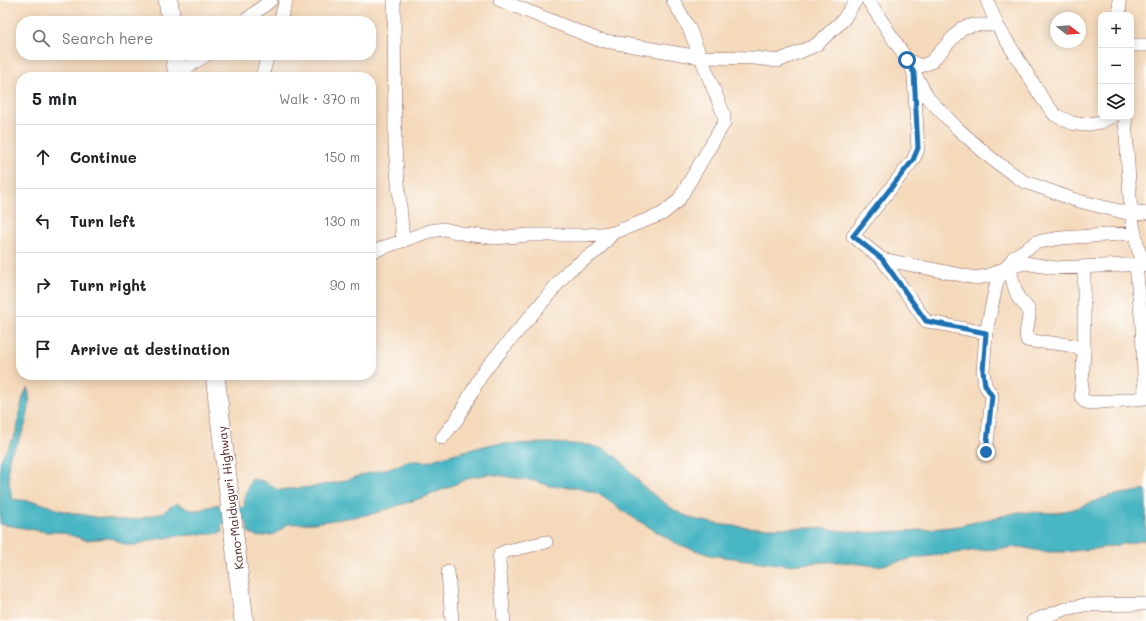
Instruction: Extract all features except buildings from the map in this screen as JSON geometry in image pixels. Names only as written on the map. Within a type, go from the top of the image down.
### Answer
[{"type":"highway","points":[[168,0],[170,16]]},
{"type":"highway","points":[[176,60],[177,72]]},
{"type":"highway","name":"Kano-Maiduguri Highway","points":[[216,380],[244,621]]},
{"type":"street","points":[[251,16],[271,0]]},
{"type":"street","points":[[281,16],[286,0]]},
{"type":"street","points":[[394,0],[395,147],[403,241]]},
{"type":"street","points":[[500,0],[599,40],[700,57],[755,58],[778,61],[816,45],[843,20],[856,0]]},
{"type":"street","points":[[376,250],[430,231],[444,229],[465,234],[496,238],[529,235],[587,235],[613,233],[662,214],[678,202],[724,123],[724,114],[689,28],[673,0]]},
{"type":"street","points":[[868,0],[907,60],[928,98],[958,129],[992,159],[1023,181],[1075,200],[1131,214],[1146,213]]},
{"type":"street","points":[[987,0],[997,25],[1042,98],[1055,114],[1072,123],[1084,125],[1105,120]]},
{"type":"street","points":[[1119,0],[1120,12]]},
{"type":"street","points":[[907,60],[921,66],[931,62],[962,28],[974,25],[997,25]]},
{"type":"street","points":[[1134,45],[1146,45]]},
{"type":"street","points":[[183,72],[199,60]]},
{"type":"street","points":[[263,72],[267,60]]},
{"type":"street","points":[[914,73],[918,148],[913,160],[853,236],[882,259],[926,321],[986,333]]},
{"type":"street","points":[[1084,267],[1084,353],[1081,396],[1084,401],[1090,402],[1146,398],[1142,326],[1143,265],[1138,249],[1131,214],[1126,120]]},
{"type":"street","points":[[442,438],[457,419],[483,372],[568,271],[598,250],[613,233]]},
{"type":"street","points":[[986,452],[992,396],[985,385],[983,371],[986,333],[997,281],[1014,257],[1037,242],[1061,238],[1135,233]]},
{"type":"street","points":[[882,259],[976,278],[987,276],[1008,267],[1025,263],[1055,268],[1143,265]]},
{"type":"street","points":[[1008,267],[1018,298],[1026,305],[1029,311],[1029,321],[1026,334],[1028,340],[1072,345],[1082,349],[1084,353]]},
{"type":"street","points":[[504,621],[499,561],[500,554],[546,542]]},
{"type":"street","points":[[448,572],[452,621]]},
{"type":"street","points":[[1033,621],[1065,609],[1084,605],[1146,604]]},
{"type":"water","points":[[28,387],[29,410],[25,424],[11,454],[8,465],[12,499],[37,502],[63,511],[121,520],[138,519],[162,513],[176,503],[191,510],[199,510],[219,504],[222,533],[176,536],[152,540],[135,545],[127,545],[110,538],[85,540],[61,532],[47,532],[0,524],[0,463],[18,427],[23,398]]},
{"type":"water","points":[[551,443],[590,445],[606,450],[620,460],[645,488],[674,510],[693,519],[723,525],[759,528],[816,528],[865,533],[923,530],[958,526],[1019,512],[1055,513],[1074,509],[1109,496],[1146,490],[1146,540],[1095,549],[1062,552],[1045,552],[1020,547],[971,551],[916,558],[878,566],[842,562],[787,565],[710,555],[677,544],[629,515],[597,493],[572,487],[550,486],[535,481],[489,474],[472,477],[428,496],[372,514],[315,523],[288,524],[275,534],[258,537],[248,532],[244,498],[251,479],[264,481],[278,490],[311,487],[340,482],[394,467],[410,460],[426,462],[492,444]]},
{"type":"waterway","points":[[199,520],[267,511]]},
{"type":"route","points":[[907,60],[914,73],[918,148],[913,160],[853,236],[882,259],[926,321],[986,333],[983,371],[985,385],[992,396],[986,452]]}]
